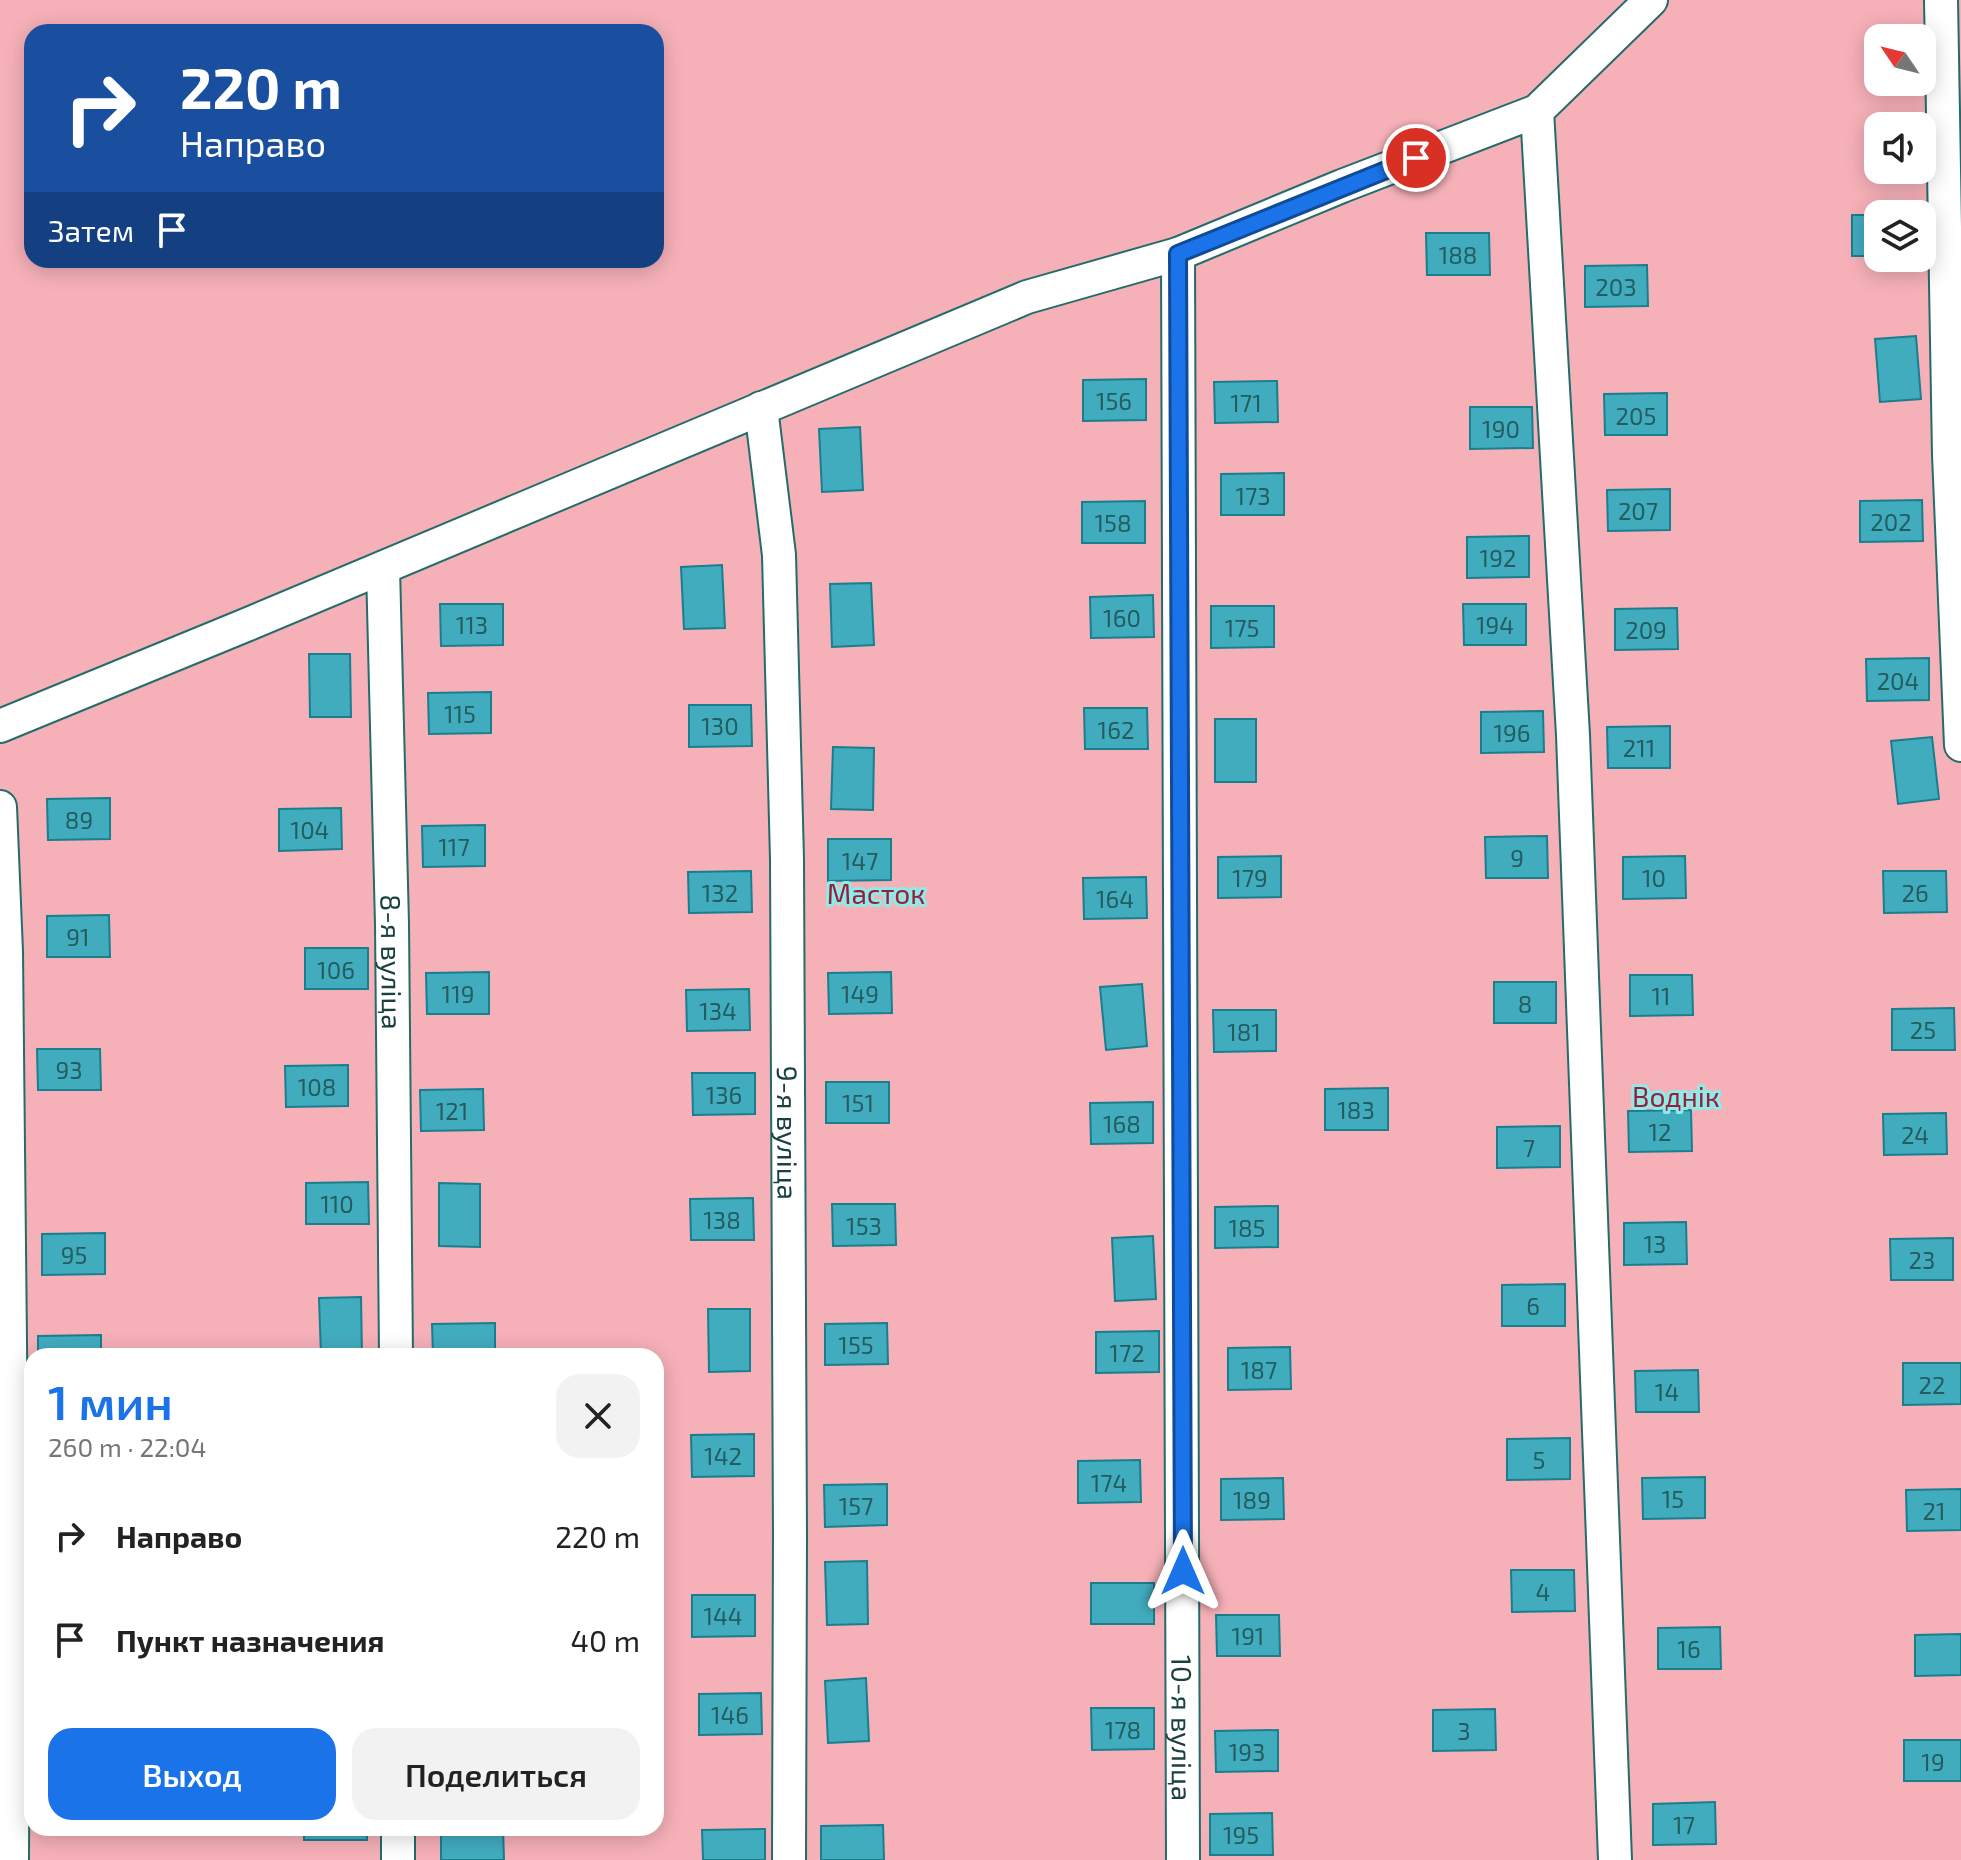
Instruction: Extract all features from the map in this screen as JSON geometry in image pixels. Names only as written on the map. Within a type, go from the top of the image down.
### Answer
[{"type":"street","points":[[0,726],[1027,297],[1178,254],[1342,186],[1537,111],[1651,0]]},
{"type":"street","points":[[1941,0],[1949,454],[1961,745]]},
{"type":"street","points":[[1537,111],[1573,735],[1615,1860]]},
{"type":"street","name":"10-я вуліца","points":[[1178,254],[1183,1860]]},
{"type":"street","name":"9-я вуліца","points":[[761,408],[779,555],[787,859],[789,1860]]},
{"type":"street","name":"8-я вуліца","points":[[383,568],[392,924],[396,1348]]},
{"type":"street","points":[[0,807],[7,1016],[12,1860]]},
{"type":"street","points":[[398,1836],[398,1860]]},
{"type":"green space","name":"Масток","points":[[0,0],[1961,0],[1961,1860],[0,1860]]},
{"type":"building","points":[[1852,215],[1864,215],[1864,256],[1852,256]]},
{"type":"building","points":[[1426,233],[1489,233],[1490,275],[1427,275]]},
{"type":"building","points":[[1647,265],[1648,306],[1585,307],[1585,266]]},
{"type":"building","points":[[1916,336],[1921,399],[1880,402],[1875,339]]},
{"type":"building","points":[[1146,379],[1146,420],[1083,421],[1083,380]]},
{"type":"building","points":[[1277,381],[1278,422],[1215,423],[1214,382]]},
{"type":"building","points":[[1667,393],[1667,435],[1605,435],[1604,394]]},
{"type":"building","points":[[1470,407],[1532,407],[1533,448],[1470,449]]},
{"type":"building","points":[[860,427],[863,490],[822,492],[819,429]]},
{"type":"building","points":[[1284,473],[1284,515],[1221,515],[1221,474]]},
{"type":"building","points":[[1670,489],[1670,530],[1608,531],[1607,490]]},
{"type":"building","points":[[1922,500],[1923,541],[1860,542],[1860,501]]},
{"type":"building","points":[[1145,501],[1145,543],[1082,543],[1082,502]]},
{"type":"building","points":[[1529,536],[1529,577],[1467,578],[1467,537]]},
{"type":"building","points":[[722,565],[725,628],[684,629],[681,567]]},
{"type":"building","points":[[871,583],[874,645],[832,647],[830,584]]},
{"type":"building","points":[[1153,595],[1154,637],[1091,638],[1090,597]]},
{"type":"building","points":[[440,604],[503,604],[503,645],[441,646]]},
{"type":"building","points":[[1463,604],[1526,604],[1526,645],[1464,645]]},
{"type":"building","points":[[1211,606],[1274,606],[1274,647],[1211,648]]},
{"type":"building","points":[[1677,608],[1678,649],[1615,650],[1615,609]]},
{"type":"building","points":[[309,654],[350,654],[351,717],[310,717]]},
{"type":"building","points":[[1929,658],[1929,700],[1867,701],[1866,659]]},
{"type":"building","points":[[491,692],[491,733],[429,734],[428,693]]},
{"type":"building","points":[[689,705],[751,705],[752,746],[689,747]]},
{"type":"building","points":[[1084,708],[1147,708],[1148,749],[1085,749]]},
{"type":"building","points":[[1543,711],[1544,752],[1481,753],[1481,712]]},
{"type":"building","points":[[1215,719],[1256,719],[1256,782],[1215,782]]},
{"type":"building","points":[[1670,726],[1670,768],[1608,768],[1607,727]]},
{"type":"building","points":[[1932,737],[1939,799],[1898,804],[1891,741]]},
{"type":"building","points":[[833,747],[874,748],[873,810],[831,809]]},
{"type":"building","points":[[110,798],[110,839],[48,840],[47,799]]},
{"type":"building","points":[[341,808],[342,849],[279,851],[279,809]]},
{"type":"building","points":[[485,825],[485,866],[423,867],[422,826]]},
{"type":"building","points":[[1547,836],[1548,878],[1486,878],[1485,837]]},
{"type":"building","points":[[828,839],[891,839],[891,880],[828,881]]},
{"type":"building","points":[[1281,856],[1281,897],[1218,898],[1218,857]]},
{"type":"building","points":[[1685,856],[1686,898],[1623,899],[1623,857]]},
{"type":"building","points":[[751,871],[752,912],[689,913],[688,872]]},
{"type":"building","points":[[1883,871],[1946,871],[1947,912],[1884,913]]},
{"type":"building","points":[[1146,877],[1147,918],[1084,919],[1083,878]]},
{"type":"building","points":[[109,915],[110,957],[47,957],[47,916]]},
{"type":"building","points":[[305,948],[368,948],[368,989],[305,989]]},
{"type":"building","points":[[489,972],[489,1014],[427,1014],[426,973]]},
{"type":"building","points":[[891,972],[892,1013],[829,1014],[828,973]]},
{"type":"building","points":[[1630,975],[1692,975],[1693,1015],[1630,1016]]},
{"type":"building","points":[[1494,982],[1556,982],[1556,1023],[1494,1023]]},
{"type":"building","points":[[1142,984],[1147,1046],[1106,1050],[1100,987]]},
{"type":"building","points":[[749,989],[750,1030],[687,1031],[686,990]]},
{"type":"building","points":[[1954,1008],[1955,1050],[1892,1050],[1892,1009]]},
{"type":"building","points":[[1213,1010],[1276,1010],[1276,1051],[1214,1052]]},
{"type":"building","points":[[37,1049],[100,1049],[101,1090],[38,1090]]},
{"type":"building","points":[[348,1065],[348,1106],[286,1107],[285,1066]]},
{"type":"building","points":[[692,1073],[755,1073],[755,1114],[693,1115]]},
{"type":"building","points":[[826,1082],[889,1082],[889,1123],[826,1123]]},
{"type":"building","points":[[1388,1088],[1388,1130],[1325,1130],[1325,1089]]},
{"type":"building","points":[[483,1089],[484,1130],[421,1131],[420,1090]]},
{"type":"building","points":[[1153,1102],[1153,1143],[1091,1144],[1090,1103]]},
{"type":"building","points":[[1691,1110],[1692,1151],[1629,1152],[1628,1111]]},
{"type":"building","points":[[1946,1113],[1947,1154],[1884,1155],[1883,1114]]},
{"type":"building","points":[[1560,1126],[1560,1167],[1497,1168],[1497,1127]]},
{"type":"building","points":[[368,1182],[369,1224],[306,1224],[306,1183]]},
{"type":"building","points":[[439,1183],[480,1184],[480,1247],[439,1246]]},
{"type":"building","points":[[753,1198],[754,1240],[691,1240],[690,1199]]},
{"type":"building","points":[[832,1204],[895,1204],[896,1245],[833,1246]]},
{"type":"building","points":[[1278,1206],[1278,1247],[1215,1248],[1215,1207]]},
{"type":"building","points":[[1686,1222],[1687,1264],[1624,1265],[1624,1223]]},
{"type":"building","points":[[105,1233],[105,1274],[42,1275],[42,1234]]},
{"type":"building","points":[[1153,1236],[1156,1299],[1115,1301],[1112,1238]]},
{"type":"building","points":[[1953,1238],[1953,1280],[1891,1280],[1890,1239]]},
{"type":"building","points":[[1565,1284],[1565,1326],[1502,1326],[1502,1285]]},
{"type":"building","points":[[361,1297],[362,1348],[321,1348],[319,1298]]},
{"type":"building","points":[[708,1309],[750,1309],[750,1371],[709,1372]]},
{"type":"building","points":[[495,1323],[495,1348],[433,1348],[432,1324]]},
{"type":"building","points":[[887,1323],[888,1364],[825,1365],[825,1324]]},
{"type":"building","points":[[1159,1331],[1159,1372],[1096,1373],[1096,1332]]},
{"type":"building","points":[[101,1335],[101,1348],[38,1348],[38,1336]]},
{"type":"building","points":[[1290,1347],[1291,1389],[1228,1390],[1228,1348]]},
{"type":"building","points":[[1903,1363],[1961,1363],[1961,1404],[1903,1405]]},
{"type":"building","points":[[1698,1370],[1699,1412],[1636,1412],[1635,1371]]},
{"type":"building","points":[[754,1434],[754,1476],[692,1477],[691,1435]]},
{"type":"building","points":[[1570,1438],[1570,1479],[1507,1480],[1507,1439]]},
{"type":"building","points":[[1140,1460],[1141,1502],[1078,1503],[1078,1461]]},
{"type":"building","points":[[1705,1477],[1705,1518],[1643,1519],[1642,1478]]},
{"type":"building","points":[[1283,1478],[1284,1519],[1221,1520],[1221,1479]]},
{"type":"building","points":[[887,1484],[887,1525],[825,1527],[824,1485]]},
{"type":"building","points":[[1961,1489],[1961,1530],[1907,1531],[1906,1490]]},
{"type":"building","points":[[867,1561],[868,1624],[827,1625],[825,1562]]},
{"type":"building","points":[[1511,1570],[1574,1570],[1575,1611],[1512,1612]]},
{"type":"building","points":[[1091,1583],[1154,1583],[1154,1624],[1091,1624]]},
{"type":"building","points":[[692,1595],[755,1595],[755,1636],[692,1637]]},
{"type":"building","points":[[1216,1615],[1279,1615],[1280,1656],[1217,1656]]},
{"type":"building","points":[[1720,1627],[1721,1669],[1658,1669],[1658,1628]]},
{"type":"building","points":[[1961,1634],[1961,1675],[1915,1676],[1915,1635]]},
{"type":"building","points":[[866,1678],[869,1741],[828,1743],[825,1681]]},
{"type":"building","points":[[761,1693],[762,1734],[699,1735],[699,1694]]},
{"type":"building","points":[[1091,1708],[1154,1708],[1154,1749],[1092,1750]]},
{"type":"building","points":[[1495,1709],[1496,1750],[1433,1751],[1433,1710]]},
{"type":"building","points":[[1278,1730],[1278,1771],[1216,1772],[1215,1731]]},
{"type":"building","points":[[1904,1740],[1961,1740],[1961,1781],[1904,1781]]},
{"type":"building","points":[[1715,1802],[1716,1844],[1653,1845],[1653,1804]]},
{"type":"building","points":[[1272,1813],[1273,1855],[1210,1855],[1210,1814]]},
{"type":"building","points":[[883,1825],[884,1860],[821,1860],[821,1826]]},
{"type":"building","points":[[765,1829],[765,1860],[703,1860],[702,1830]]},
{"type":"building","points":[[304,1836],[367,1836],[367,1840],[304,1840]]},
{"type":"building","points":[[441,1836],[503,1836],[504,1860],[441,1860]]},
{"type":"route","points":[[1183,1571],[1178,254],[1416,158]]},
{"type":"park label","name":"Воднік","points":[[1676,1096]]}]
